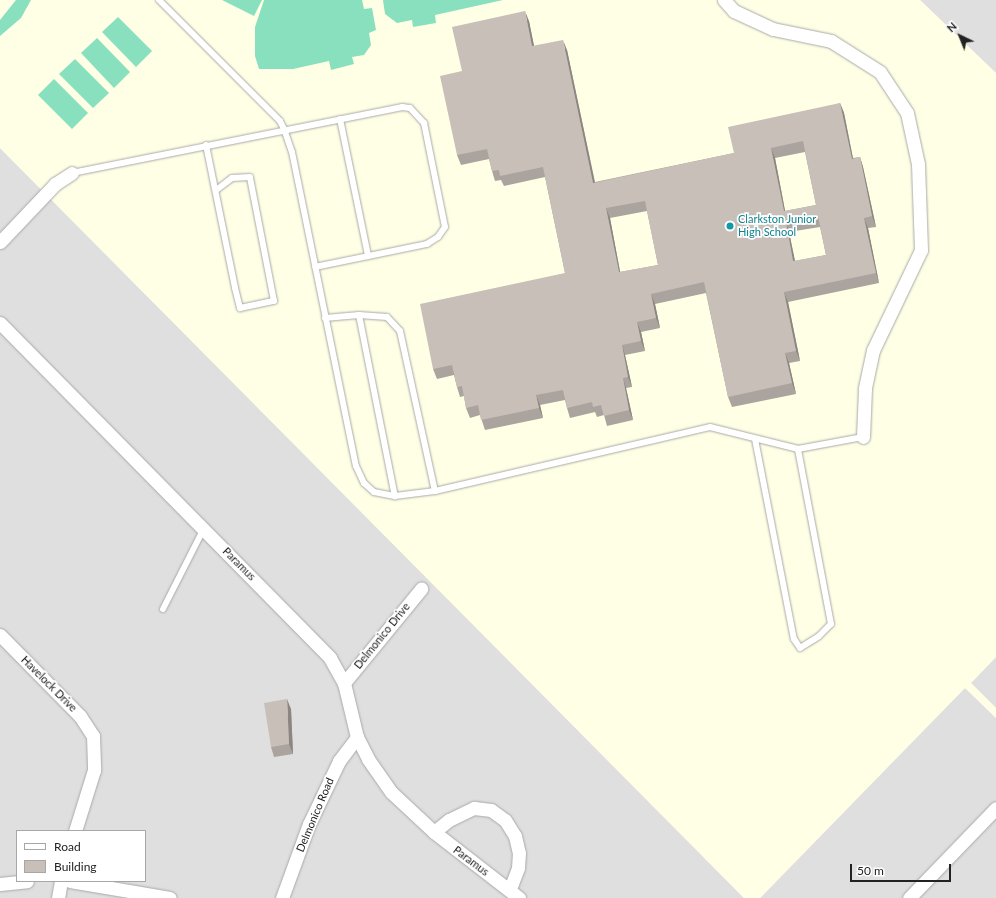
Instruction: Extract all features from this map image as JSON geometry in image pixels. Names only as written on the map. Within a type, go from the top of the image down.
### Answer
[{"type":"street","points":[[724,0],[734,11],[774,29],[831,41],[880,72],[907,113],[918,164],[921,250],[873,350],[864,389],[863,437]]},
{"type":"street","points":[[0,242],[55,184],[72,173]]},
{"type":"street","name":"Paramus","points":[[0,323],[204,528],[330,658],[344,683],[357,737],[368,759],[390,792],[434,832],[514,893],[519,853],[515,836],[505,820],[491,810],[474,808],[449,820],[434,832]]},
{"type":"street","name":"Delmonico Drive","points":[[344,683],[421,589]]},
{"type":"street","name":"Havelock Drive","points":[[0,635],[80,716],[93,736],[96,754],[94,770],[75,830]]},
{"type":"street","name":"Delmonico Road","points":[[282,898],[309,824],[339,761],[357,737]]},
{"type":"street","points":[[910,898],[996,808]]},
{"type":"street","points":[[0,884],[18,882]]},
{"type":"street","points":[[58,898],[61,882]]},
{"type":"street","points":[[76,882],[170,898]]},
{"type":"lane","points":[[159,0],[280,121],[284,130],[292,152],[356,466],[364,483],[374,492],[395,496],[435,491],[710,427],[798,449],[863,437]]},
{"type":"lane","points":[[72,173],[402,107],[417,113],[424,123],[445,216],[445,227],[438,237],[427,244],[315,267]]},
{"type":"lane","points":[[340,119],[368,256]]},
{"type":"lane","points":[[206,145],[240,308],[274,301],[250,177],[232,178],[216,190]]},
{"type":"lane","points":[[325,318],[359,315],[387,317],[400,331],[435,491]]},
{"type":"lane","points":[[359,315],[395,496]]},
{"type":"lane","points":[[755,439],[794,639],[800,648],[819,636],[831,624],[798,449]]},
{"type":"lane","points":[[163,609],[204,528]]},
{"type":"shaded area","points":[[0,0],[920,0],[996,73],[996,657],[971,683],[996,708],[996,718],[965,688],[760,898],[744,898],[0,148]]},
{"type":"shaded area","points":[[920,0],[996,0],[996,73]]},
{"type":"shaded area","points":[[0,148],[744,898],[0,898]]},
{"type":"shaded area","points":[[996,657],[996,708],[971,683]]},
{"type":"shaded area","points":[[965,688],[996,718],[996,898],[760,898]]},
{"type":"green space","points":[[16,0],[31,0],[21,18],[0,36],[0,20]]},
{"type":"green space","points":[[222,0],[262,0],[254,16]]},
{"type":"green space","points":[[264,0],[362,0],[364,9],[372,8],[376,30],[369,33],[371,45],[364,55],[352,57],[354,64],[331,70],[329,61],[293,69],[259,69],[255,56],[255,27]]},
{"type":"green space","points":[[383,0],[503,0],[435,15],[436,23],[413,27],[412,20],[397,23],[385,14]]},
{"type":"green space","points":[[118,17],[152,51],[136,67],[102,32]]},
{"type":"green space","points":[[97,38],[130,72],[114,88],[81,53]]},
{"type":"green space","points":[[75,59],[109,93],[93,108],[59,74]]},
{"type":"green space","points":[[54,79],[88,113],[72,129],[38,95]]},
{"type":"building","name":"Clarkston Junior High School","points":[[525,11],[532,46],[563,40],[593,183],[734,153],[728,127],[840,103],[852,159],[860,157],[872,216],[864,218],[876,273],[784,292],[796,351],[785,353],[792,383],[728,397],[704,282],[651,294],[656,318],[637,322],[641,341],[622,345],[628,377],[623,378],[629,410],[604,416],[601,405],[593,407],[592,402],[567,408],[563,390],[536,395],[539,408],[481,420],[478,405],[466,408],[462,386],[457,387],[452,365],[433,369],[420,304],[565,273],[543,167],[500,176],[499,170],[492,171],[487,149],[457,155],[440,76],[462,71],[452,27]],"holes":[[[803,141],[816,205],[784,211],[771,148]],[[645,201],[658,265],[619,272],[606,208]],[[818,216],[826,255],[793,261],[786,222]]]},
{"type":"building","points":[[287,699],[289,744],[271,747],[264,703]]},
{"type":"place","name":"Clarkston Junior High School","points":[[730,226]]}]
